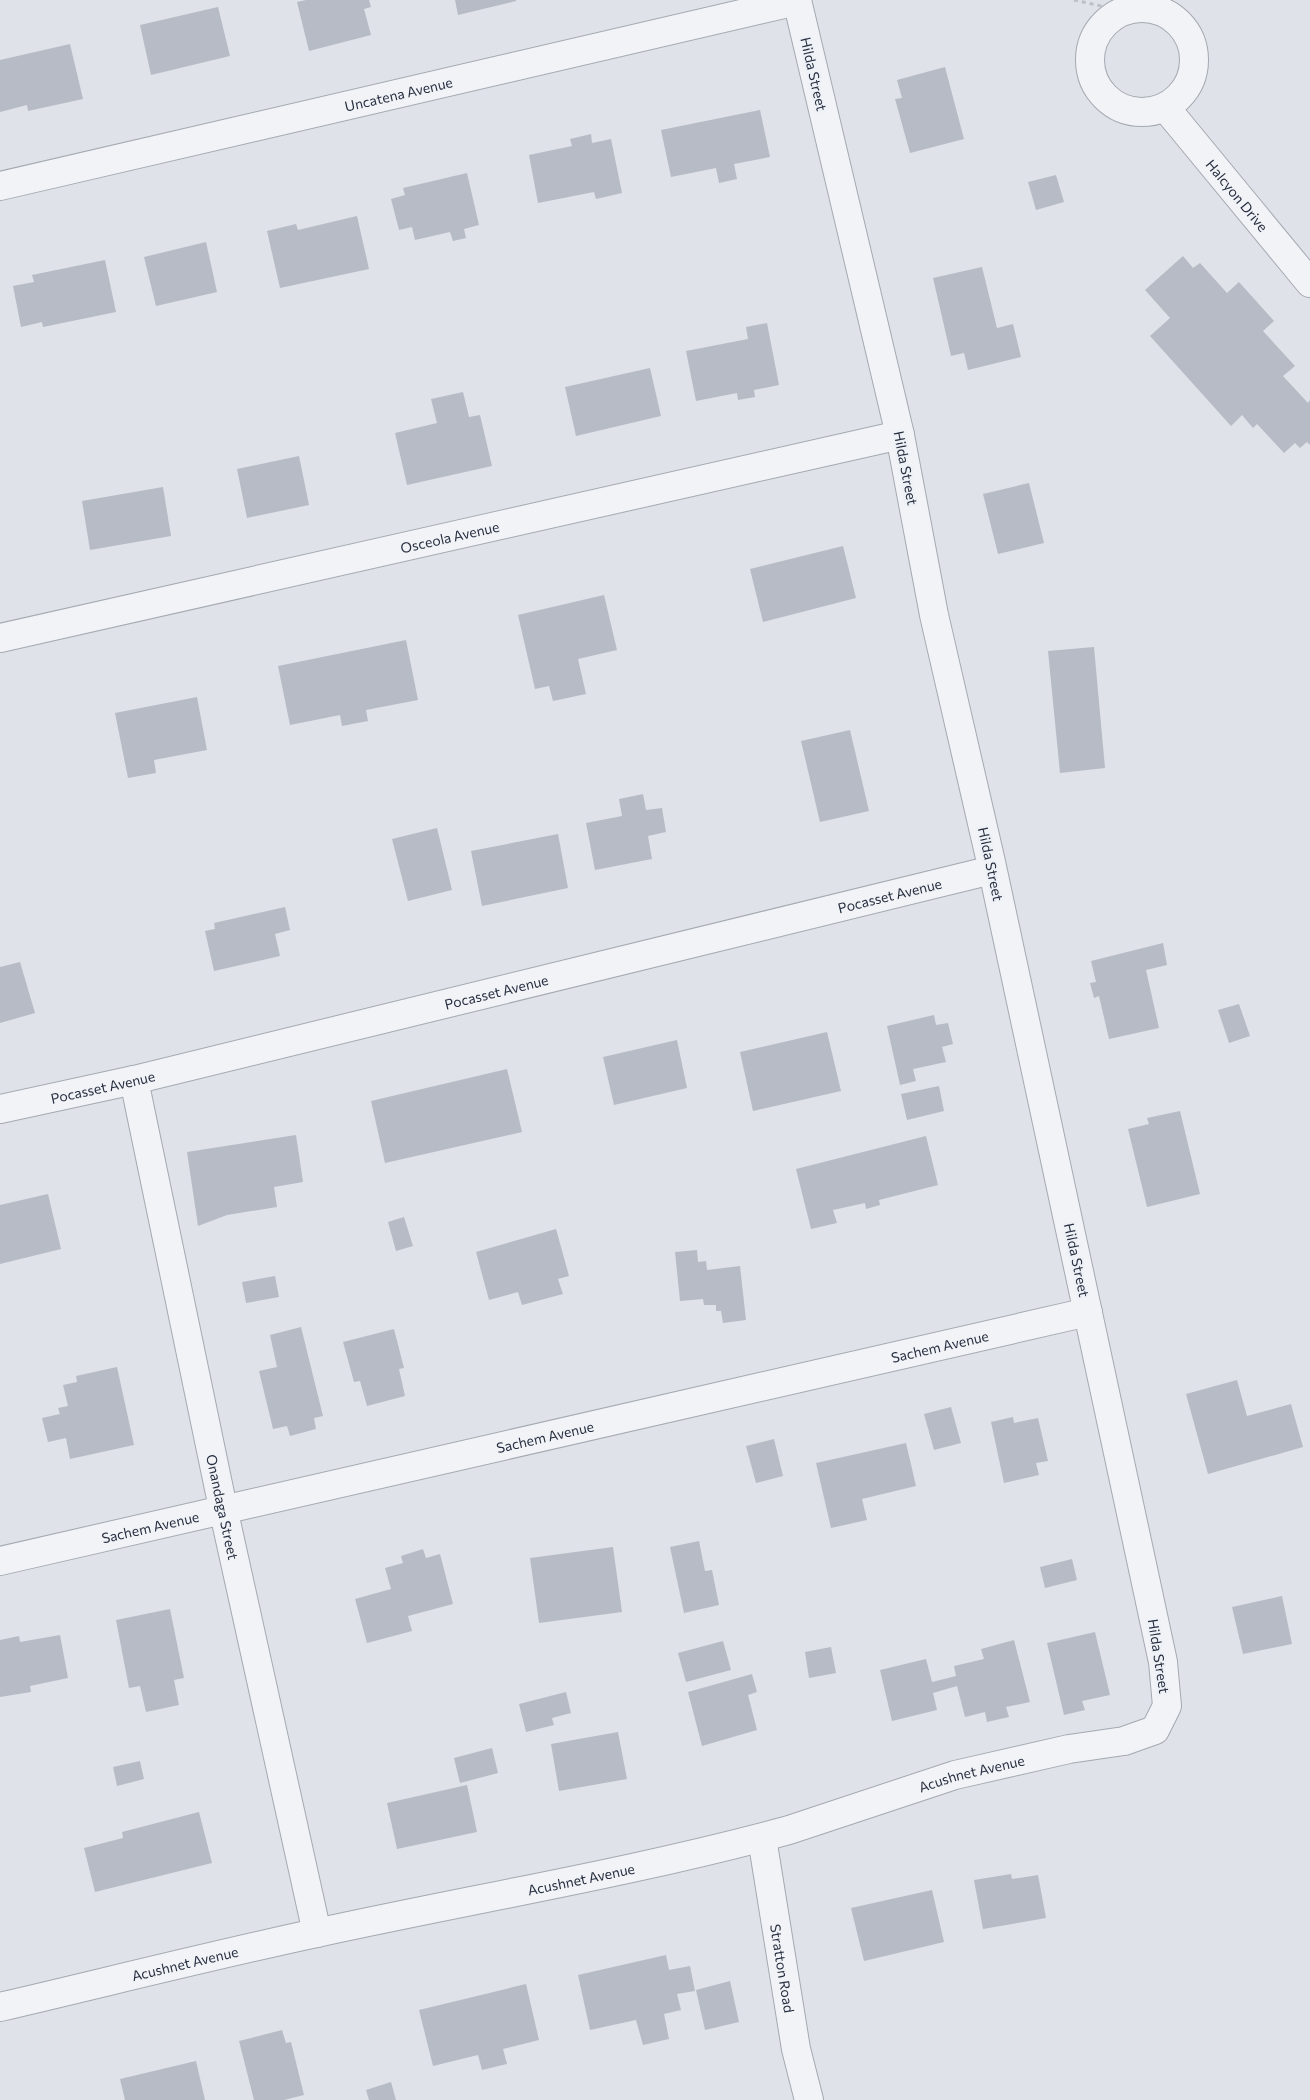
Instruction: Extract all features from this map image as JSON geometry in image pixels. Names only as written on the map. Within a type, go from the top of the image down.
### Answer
[{"type":"street","name":"Uncatena Avenue","points":[[0,186],[797,0]]},
{"type":"street","name":"Hilda Street","points":[[797,0],[900,435],[934,615],[992,870],[1163,1662],[1167,1706],[1156,1729]]},
{"type":"street","points":[[1142,8],[1156,10],[1172,17],[1185,30],[1193,52],[1194,70],[1187,87],[1175,100],[1164,107],[1147,112],[1129,111],[1113,104],[1100,91],[1092,75],[1090,57],[1094,40],[1104,24],[1124,11],[1142,8]]},
{"type":"street","name":"Halcyon Drive","points":[[1164,107],[1310,283]]},
{"type":"street","name":"Osceola Avenue","points":[[0,638],[900,435]]},
{"type":"street","name":"Pocasset Avenue","points":[[0,1109],[134,1080],[992,870]]},
{"type":"street","name":"Onandaga Street","points":[[134,1080],[223,1508],[317,1933]]},
{"type":"street","name":"Sachem Avenue","points":[[0,1560],[1088,1312]]},
{"type":"street","name":"Acushnet Avenue","points":[[0,2007],[317,1933],[689,1856],[762,1838],[955,1774],[1069,1750],[1124,1741],[1156,1729]]},
{"type":"street","name":"Stratton Road","points":[[762,1838],[796,2049],[809,2100]]},
{"type":"path","points":[[1074,0],[1124,11]]},
{"type":"building","points":[[306,0],[369,0],[371,7],[364,9],[371,35],[309,51],[297,2]]},
{"type":"building","points":[[455,0],[516,0],[516,1],[458,15]]},
{"type":"building","points":[[218,7],[230,56],[151,75],[140,25]]},
{"type":"building","points":[[70,44],[83,99],[28,111],[27,105],[0,112],[0,60]]},
{"type":"building","points":[[945,67],[964,139],[910,153],[895,99],[902,98],[897,80]]},
{"type":"building","points":[[760,110],[770,157],[734,164],[737,179],[719,183],[716,168],[671,177],[661,130]]},
{"type":"building","points":[[591,134],[592,143],[611,139],[622,193],[596,199],[594,192],[538,203],[529,155],[572,146],[570,139]]},
{"type":"building","points":[[467,173],[479,225],[464,229],[466,238],[453,241],[450,232],[415,240],[412,227],[399,230],[391,199],[405,195],[403,188]]},
{"type":"building","points":[[1056,175],[1064,202],[1036,210],[1028,182]]},
{"type":"building","points":[[357,216],[369,269],[280,288],[267,231],[296,224],[298,230]]},
{"type":"building","points":[[206,242],[217,292],[156,306],[144,257]]},
{"type":"building","points":[[1183,256],[1193,268],[1200,263],[1227,293],[1239,282],[1274,321],[1263,331],[1295,366],[1283,376],[1308,403],[1310,400],[1310,445],[1307,442],[1300,448],[1295,443],[1284,453],[1257,424],[1253,428],[1242,415],[1231,426],[1150,336],[1170,318],[1145,290]]},
{"type":"building","points":[[105,260],[116,312],[43,327],[42,322],[21,327],[13,286],[34,282],[32,275]]},
{"type":"building","points":[[982,267],[997,328],[1013,324],[1021,357],[968,370],[964,353],[951,356],[933,278]]},
{"type":"building","points":[[767,323],[779,385],[754,390],[755,397],[738,400],[737,393],[696,401],[686,351],[748,339],[746,327]]},
{"type":"building","points":[[650,368],[661,416],[576,436],[565,387]]},
{"type":"building","points":[[463,392],[469,417],[480,415],[492,466],[407,485],[395,433],[437,423],[431,399]]},
{"type":"building","points":[[299,456],[309,505],[247,518],[237,469]]},
{"type":"building","points":[[1029,483],[1044,543],[998,554],[983,494]]},
{"type":"building","points":[[163,487],[171,536],[90,550],[82,501]]},
{"type":"building","points":[[843,546],[856,598],[763,622],[750,569]]},
{"type":"building","points":[[604,595],[617,650],[578,659],[586,694],[553,701],[549,686],[535,689],[518,615]]},
{"type":"building","points":[[406,640],[418,700],[366,710],[368,721],[342,726],[340,715],[290,725],[278,666]]},
{"type":"building","points":[[1094,647],[1105,768],[1060,773],[1048,651]]},
{"type":"building","points":[[197,697],[207,750],[154,760],[156,773],[128,778],[115,713]]},
{"type":"building","points":[[850,730],[869,811],[820,822],[801,741]]},
{"type":"building","points":[[643,794],[646,810],[662,808],[666,832],[648,836],[652,859],[595,870],[586,823],[622,816],[619,799]]},
{"type":"building","points":[[437,828],[452,890],[408,901],[392,839]]},
{"type":"building","points":[[558,834],[568,888],[482,906],[471,851]]},
{"type":"building","points":[[285,907],[290,930],[275,934],[280,956],[214,971],[205,931],[215,929],[214,923]]},
{"type":"building","points":[[1163,943],[1167,965],[1146,970],[1159,1028],[1109,1039],[1099,996],[1094,998],[1090,983],[1096,982],[1091,961]]},
{"type":"building","points":[[20,962],[35,1013],[0,1023],[0,967]]},
{"type":"building","points":[[1239,1004],[1250,1036],[1229,1043],[1218,1010]]},
{"type":"building","points":[[934,1015],[936,1025],[948,1023],[953,1044],[942,1047],[946,1062],[913,1069],[916,1081],[900,1085],[887,1026]]},
{"type":"building","points":[[827,1032],[841,1091],[753,1111],[740,1052]]},
{"type":"building","points":[[677,1040],[687,1088],[614,1105],[603,1057]]},
{"type":"building","points":[[507,1069],[522,1132],[385,1163],[371,1101]]},
{"type":"building","points":[[939,1086],[944,1111],[907,1120],[901,1094]]},
{"type":"building","points":[[1180,1111],[1200,1194],[1147,1207],[1128,1129],[1149,1124],[1147,1118]]},
{"type":"building","points":[[296,1135],[303,1182],[274,1187],[277,1207],[227,1215],[198,1226],[187,1152]]},
{"type":"building","points":[[926,1136],[938,1185],[879,1200],[880,1205],[866,1209],[865,1203],[833,1210],[837,1223],[811,1229],[796,1169]]},
{"type":"building","points":[[48,1194],[61,1249],[0,1264],[0,1205]]},
{"type":"building","points":[[404,1217],[413,1246],[396,1251],[388,1222]]},
{"type":"building","points":[[556,1229],[569,1276],[558,1279],[563,1294],[522,1305],[518,1292],[489,1300],[476,1252]]},
{"type":"building","points":[[697,1250],[698,1262],[706,1261],[707,1270],[740,1266],[746,1320],[723,1323],[721,1311],[716,1311],[716,1305],[704,1305],[703,1299],[680,1301],[675,1252]]},
{"type":"building","points":[[275,1276],[279,1297],[246,1303],[242,1282]]},
{"type":"building","points":[[301,1327],[323,1416],[314,1418],[316,1429],[290,1436],[287,1426],[273,1429],[259,1371],[277,1367],[270,1335]]},
{"type":"building","points":[[394,1329],[404,1368],[399,1369],[405,1396],[367,1406],[360,1381],[354,1382],[343,1342]]},
{"type":"building","points":[[117,1367],[134,1445],[70,1459],[66,1438],[48,1442],[42,1418],[60,1414],[58,1408],[68,1406],[63,1385],[77,1382],[76,1376]]},
{"type":"building","points":[[1237,1380],[1247,1416],[1291,1404],[1303,1447],[1208,1474],[1186,1394]]},
{"type":"building","points":[[951,1407],[961,1443],[934,1450],[924,1414]]},
{"type":"building","points":[[1013,1417],[1014,1423],[1038,1418],[1048,1461],[1036,1463],[1039,1475],[1004,1483],[991,1422]]},
{"type":"building","points":[[774,1439],[783,1476],[756,1483],[746,1446]]},
{"type":"building","points":[[906,1443],[916,1486],[862,1499],[867,1520],[831,1528],[816,1463]]},
{"type":"building","points":[[699,1541],[705,1571],[712,1570],[719,1605],[684,1613],[670,1547]]},
{"type":"building","points":[[613,1547],[622,1612],[539,1623],[530,1558]]},
{"type":"building","points":[[423,1549],[426,1558],[440,1554],[453,1604],[408,1616],[412,1631],[367,1643],[355,1599],[391,1589],[385,1568],[403,1563],[401,1556]]},
{"type":"building","points":[[1072,1559],[1077,1580],[1045,1588],[1040,1567]]},
{"type":"building","points":[[1282,1596],[1292,1644],[1243,1654],[1232,1607]]},
{"type":"building","points":[[170,1609],[184,1678],[174,1680],[179,1705],[146,1712],[140,1686],[129,1688],[116,1620]]},
{"type":"building","points":[[1095,1632],[1110,1695],[1082,1701],[1085,1710],[1064,1715],[1047,1643]]},
{"type":"building","points":[[60,1635],[68,1678],[30,1686],[31,1692],[0,1697],[0,1640],[19,1636],[20,1642]]},
{"type":"building","points":[[1014,1640],[1030,1702],[1006,1707],[1009,1717],[987,1722],[985,1712],[965,1717],[957,1686],[933,1693],[937,1710],[892,1721],[880,1670],[926,1659],[932,1682],[956,1676],[954,1666],[984,1659],[981,1649]]},
{"type":"building","points":[[723,1641],[731,1670],[686,1682],[678,1653]]},
{"type":"building","points":[[831,1647],[836,1673],[809,1678],[805,1652]]},
{"type":"building","points":[[752,1674],[757,1692],[748,1695],[757,1730],[702,1746],[688,1692]]},
{"type":"building","points":[[566,1692],[571,1713],[552,1718],[554,1725],[526,1732],[519,1704]]},
{"type":"building","points":[[618,1732],[627,1779],[559,1791],[551,1744]]},
{"type":"building","points":[[492,1748],[498,1773],[460,1783],[454,1758]]},
{"type":"building","points":[[140,1761],[144,1779],[117,1786],[113,1767]]},
{"type":"building","points":[[467,1785],[477,1832],[397,1849],[387,1803]]},
{"type":"building","points":[[199,1812],[212,1863],[95,1892],[84,1848],[123,1838],[122,1832]]},
{"type":"building","points":[[1011,1874],[1012,1879],[1038,1875],[1046,1918],[983,1929],[974,1880]]},
{"type":"building","points":[[932,1890],[944,1942],[864,1961],[851,1908]]},
{"type":"building","points":[[666,1955],[669,1970],[690,1966],[695,1991],[677,1994],[681,2010],[664,2014],[669,2039],[643,2045],[636,2020],[590,2030],[578,1975]]},
{"type":"building","points":[[730,1981],[739,2022],[705,2030],[696,1990]]},
{"type":"building","points":[[526,1984],[539,2040],[503,2049],[507,2064],[482,2070],[478,2055],[433,2066],[419,2010]]},
{"type":"building","points":[[282,2030],[286,2043],[291,2042],[304,2095],[284,2100],[254,2100],[239,2041]]},
{"type":"building","points":[[196,2061],[205,2100],[125,2100],[120,2079]]},
{"type":"building","points":[[391,2082],[396,2100],[369,2100],[366,2090]]}]
